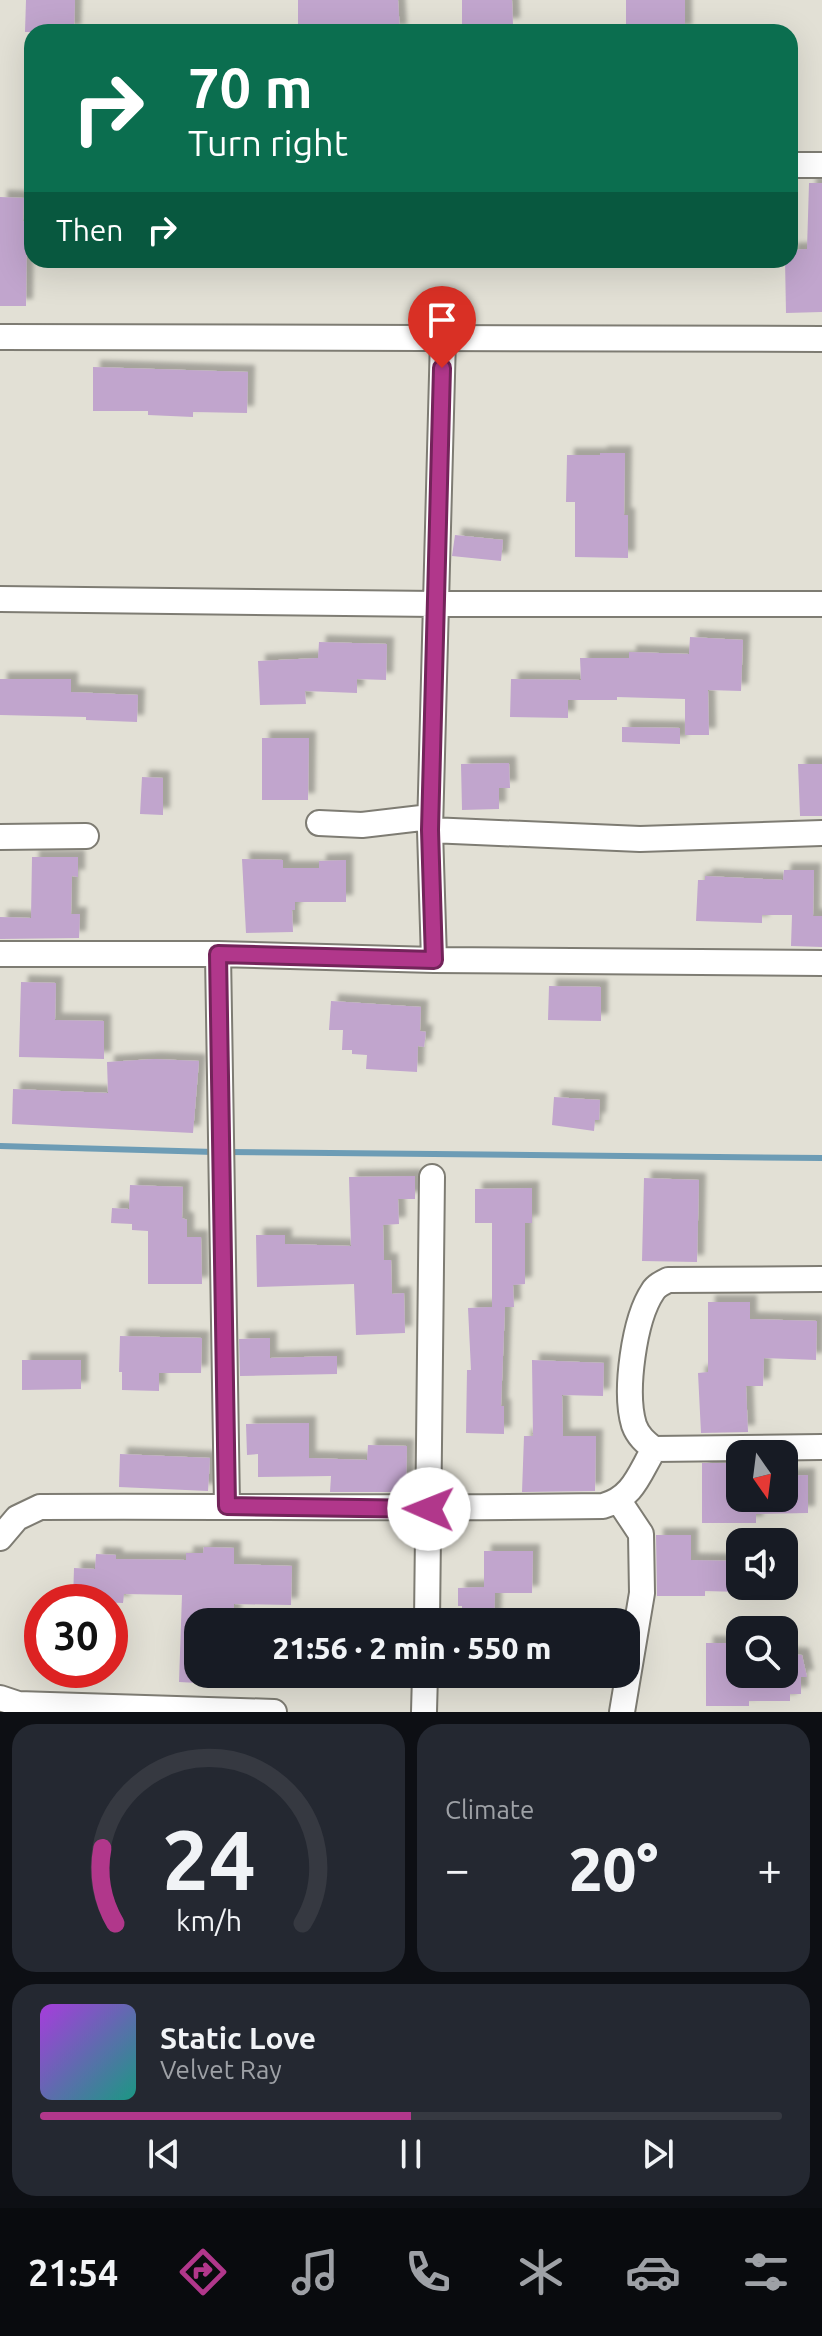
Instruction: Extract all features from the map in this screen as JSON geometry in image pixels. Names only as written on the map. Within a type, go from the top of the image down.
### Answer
[{"type":"street","points":[[798,165],[822,165]]},
{"type":"street","points":[[0,337],[822,339]]},
{"type":"street","points":[[434,960],[430,824],[443,338]]},
{"type":"street","points":[[0,599],[822,604]]},
{"type":"street","points":[[319,823],[430,824],[640,839],[822,833]]},
{"type":"street","points":[[0,837],[86,836]]},
{"type":"street","points":[[0,954],[822,963]]},
{"type":"street","points":[[218,954],[227,1506]]},
{"type":"street","points":[[427,1608],[432,1177]]},
{"type":"street","points":[[822,1279],[668,1280],[654,1288],[635,1335],[631,1376],[634,1424],[642,1439],[654,1449],[822,1447]]},
{"type":"street","points":[[0,1538],[17,1518],[40,1507],[429,1509],[603,1506],[619,1501],[630,1490],[654,1449]]},
{"type":"street","points":[[619,1501],[641,1534],[642,1593],[622,1712]]},
{"type":"street","points":[[424,1712],[425,1688]]},
{"type":"street","points":[[0,1698],[18,1704],[274,1712]]},
{"type":"building","points":[[26,0],[75,0],[74,24],[25,24]]},
{"type":"building","points":[[298,0],[398,0],[400,24],[298,24]]},
{"type":"building","points":[[462,0],[512,0],[513,24],[462,24]]},
{"type":"building","points":[[626,0],[685,0],[685,24],[626,24]]},
{"type":"building","points":[[809,183],[822,183],[822,312],[786,313],[785,268],[798,268],[798,250],[807,249]]},
{"type":"building","points":[[0,197],[24,198],[26,306],[0,306]]},
{"type":"building","points":[[93,367],[248,372],[247,413],[193,412],[193,417],[148,415],[148,411],[93,411]]},
{"type":"building","points":[[625,453],[624,515],[628,515],[628,558],[575,557],[575,502],[566,502],[567,455]]},
{"type":"building","points":[[455,535],[503,540],[501,561],[452,556]]},
{"type":"building","points":[[690,637],[743,640],[741,691],[708,690],[709,735],[685,735],[685,699],[617,697],[617,700],[568,700],[568,718],[510,717],[511,679],[581,680],[580,658],[629,658],[629,652],[689,654]]},
{"type":"building","points":[[319,642],[387,644],[386,680],[357,679],[357,693],[305,691],[306,704],[260,705],[258,661],[318,658]]},
{"type":"building","points":[[0,679],[71,679],[71,692],[138,695],[137,722],[0,715]]},
{"type":"building","points":[[622,727],[680,728],[680,744],[622,742]]},
{"type":"building","points":[[262,738],[309,738],[308,800],[262,800]]},
{"type":"building","points":[[509,763],[510,788],[499,788],[499,809],[462,810],[461,764]]},
{"type":"building","points":[[798,764],[822,764],[822,816],[800,816]]},
{"type":"building","points":[[142,777],[163,778],[163,815],[140,814]]},
{"type":"building","points":[[32,857],[78,857],[78,877],[72,876],[71,914],[80,914],[79,938],[0,939],[0,917],[31,918]]},
{"type":"building","points":[[242,859],[283,860],[283,868],[319,868],[319,861],[346,860],[346,902],[295,902],[295,910],[292,910],[293,932],[246,933]]},
{"type":"building","points":[[784,870],[814,870],[813,916],[822,916],[822,947],[791,946],[792,915],[762,915],[762,923],[696,921],[698,880],[705,880],[705,876],[783,880]]},
{"type":"building","points":[[21,982],[56,983],[55,1020],[104,1021],[104,1059],[19,1057]]},
{"type":"building","points":[[549,986],[601,987],[601,1021],[548,1020]]},
{"type":"building","points":[[331,1001],[421,1007],[420,1031],[426,1032],[424,1047],[418,1046],[417,1072],[366,1069],[367,1055],[342,1050],[343,1030],[329,1030]]},
{"type":"building","points":[[154,1059],[199,1061],[193,1133],[12,1124],[13,1089],[108,1093],[107,1062]]},
{"type":"building","points":[[554,1097],[600,1100],[599,1120],[595,1120],[594,1131],[552,1125]]},
{"type":"building","points":[[415,1176],[415,1199],[398,1199],[399,1224],[383,1225],[384,1260],[391,1260],[392,1294],[404,1293],[405,1333],[356,1335],[354,1284],[257,1287],[256,1235],[285,1235],[285,1244],[351,1246],[349,1177]]},
{"type":"building","points":[[644,1178],[699,1180],[697,1262],[642,1261]]},
{"type":"building","points":[[130,1185],[183,1187],[182,1218],[187,1220],[187,1237],[201,1237],[202,1284],[148,1284],[148,1231],[132,1230],[132,1224],[111,1223],[112,1208],[129,1209]]},
{"type":"building","points":[[532,1188],[532,1223],[525,1223],[525,1284],[513,1285],[514,1307],[505,1307],[501,1406],[504,1406],[504,1434],[466,1433],[467,1370],[471,1370],[468,1308],[492,1307],[492,1223],[475,1223],[475,1189]]},
{"type":"building","points":[[708,1302],[750,1302],[750,1319],[817,1321],[816,1360],[764,1358],[763,1386],[746,1386],[748,1432],[701,1433],[698,1373],[708,1372]]},
{"type":"building","points":[[120,1336],[202,1338],[201,1373],[159,1373],[159,1391],[122,1390]]},
{"type":"building","points":[[270,1338],[270,1358],[337,1356],[337,1374],[240,1376],[239,1339]]},
{"type":"building","points":[[22,1360],[81,1360],[81,1389],[22,1390]]},
{"type":"building","points":[[532,1360],[604,1363],[603,1396],[562,1395],[563,1436],[596,1436],[595,1491],[522,1492],[524,1436],[533,1436]]},
{"type":"building","points":[[309,1423],[309,1458],[367,1460],[368,1445],[407,1446],[406,1492],[330,1492],[331,1476],[258,1477],[258,1454],[247,1455],[246,1424]]},
{"type":"building","points":[[120,1454],[210,1458],[208,1491],[119,1487]]},
{"type":"building","points":[[702,1463],[726,1463],[726,1512],[798,1512],[798,1475],[808,1475],[808,1513],[756,1514],[756,1523],[702,1523]]},
{"type":"building","points":[[656,1535],[691,1535],[691,1560],[726,1561],[726,1592],[705,1591],[705,1596],[657,1596]]},
{"type":"building","points":[[204,1547],[234,1548],[234,1564],[292,1566],[291,1605],[234,1604],[234,1608],[184,1608],[184,1682],[179,1682],[182,1595],[128,1594],[128,1584],[74,1584],[74,1568],[95,1569],[96,1554],[116,1555],[116,1559],[186,1560],[186,1553],[203,1553]]},
{"type":"building","points":[[484,1551],[533,1551],[532,1593],[495,1593],[494,1608],[458,1606],[458,1588],[484,1587]]},
{"type":"building","points":[[706,1643],[726,1643],[726,1688],[798,1688],[798,1655],[802,1655],[807,1677],[801,1677],[801,1694],[790,1694],[790,1701],[749,1701],[749,1706],[706,1706]]},
{"type":"waterway","points":[[0,1146],[214,1152]]},
{"type":"waterway","points":[[226,1152],[822,1158]]},
{"type":"route","points":[[429,1509],[227,1506],[218,954],[434,960],[430,830],[442,368]]}]
